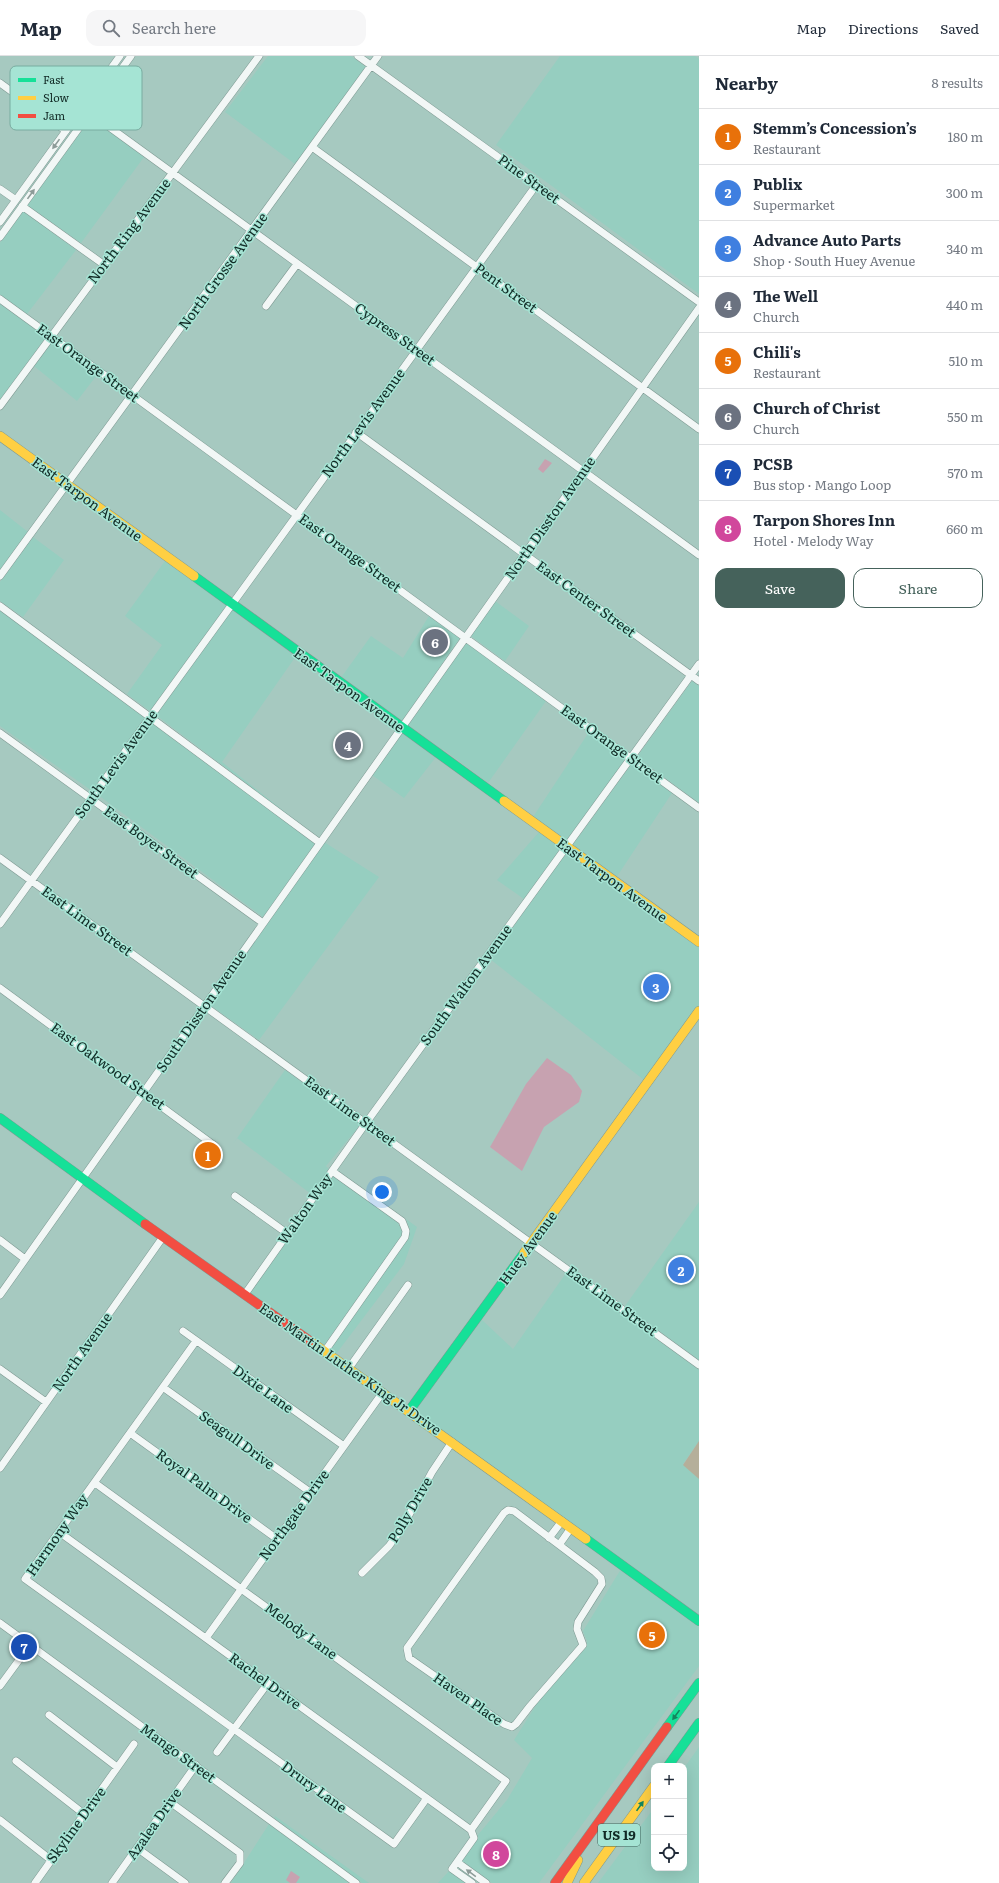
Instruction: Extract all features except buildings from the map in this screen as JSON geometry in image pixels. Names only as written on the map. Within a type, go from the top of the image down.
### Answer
[{"type":"main road","name":"East Tarpon Avenue","points":[[0,436],[699,942]]},
{"type":"main road","name":"Huey Avenue","points":[[409,1411],[699,1011]]},
{"type":"main road","name":"East Martin Luther King Jr Drive","points":[[0,1118],[163,1237],[325,1350],[699,1620]]},
{"type":"main road","name":"US 19","points":[[555,1883],[699,1683]]},
{"type":"main road","points":[[670,1763],[699,1723]]},
{"type":"main road","name":"US 19","points":[[584,1883],[651,1790]]},
{"type":"main road","points":[[567,1883],[586,1840]]},
{"type":"street","points":[[113,66],[120,56]]},
{"type":"street","points":[[124,66],[131,56]]},
{"type":"street","name":"North Ring Avenue","points":[[0,406],[103,264],[173,173],[259,56]]},
{"type":"street","name":"Pine Street","points":[[358,56],[699,302]]},
{"type":"street","name":"North Grosse Avenue","points":[[0,576],[378,56]]},
{"type":"street","points":[[0,83],[10,90]]},
{"type":"street","points":[[0,237],[78,130]]},
{"type":"street","name":"Cypress Street","points":[[114,130],[699,555]]},
{"type":"street","points":[[0,222],[66,131]]},
{"type":"street","name":"Pent Street","points":[[312,147],[699,429]]},
{"type":"street","name":"North Levis Avenue","points":[[232,604],[537,184]]},
{"type":"street","points":[[0,189],[16,200]]},
{"type":"street","points":[[22,206],[103,264]]},
{"type":"street","points":[[266,306],[297,264]]},
{"type":"street","name":"East Orange Street","points":[[0,300],[466,637],[699,808]]},
{"type":"street","name":"North Disston Avenue","points":[[402,728],[582,471],[699,308]]},
{"type":"street","name":"East Center Street","points":[[356,432],[699,681]]},
{"type":"street","name":"South Levis Avenue","points":[[0,924],[232,604]]},
{"type":"street","points":[[0,606],[151,716],[320,843]]},
{"type":"street","name":"South Walton Avenue","points":[[366,1123],[699,664]]},
{"type":"street","name":"South Disston Avenue","points":[[0,1295],[402,728]]},
{"type":"street","name":"East Boyer Street","points":[[0,733],[263,924]]},
{"type":"street","name":"East Lime Street","points":[[0,858],[699,1365]]},
{"type":"street","name":"East Oakwood Street","points":[[0,988],[144,1092],[215,1146]]},
{"type":"street","name":"Walton Way","points":[[245,1294],[366,1123]]},
{"type":"street","points":[[325,1350],[406,1237],[406,1231],[402,1221],[332,1171]]},
{"type":"street","points":[[235,1196],[288,1234]]},
{"type":"street","name":"North Avenue","points":[[0,1468],[163,1237]]},
{"type":"street","points":[[0,1240],[25,1259]]},
{"type":"street","points":[[348,1368],[408,1285]]},
{"type":"street","name":"Dixie Lane","points":[[183,1332],[344,1446]]},
{"type":"street","name":"Harmony Way","points":[[196,1341],[164,1388],[25,1579],[234,1730]]},
{"type":"street","points":[[0,1369],[46,1402]]},
{"type":"street","name":"Seagull Drive","points":[[164,1388],[310,1492]]},
{"type":"street","name":"Northgate Drive","points":[[206,1638],[383,1392]]},
{"type":"street","name":"Royal Palm Drive","points":[[130,1433],[277,1539]]},
{"type":"street","name":"Polly Drive","points":[[362,1573],[389,1546],[402,1528],[432,1472],[452,1442]]},
{"type":"street","name":"Melody Lane","points":[[95,1482],[506,1780],[471,1830]]},
{"type":"street","name":"Haven Place","points":[[508,1510],[514,1512],[549,1538],[598,1574],[602,1581],[602,1586],[578,1622],[577,1629],[583,1646],[516,1724],[514,1726],[508,1726],[409,1658],[407,1648],[504,1513],[508,1510]]},
{"type":"street","points":[[549,1538],[562,1521]]},
{"type":"street","points":[[559,1545],[571,1528]]},
{"type":"street","name":"Rachel Drive","points":[[59,1532],[471,1830]]},
{"type":"street","name":"Mango Street","points":[[0,1623],[356,1883]]},
{"type":"street","points":[[0,1684],[30,1645]]},
{"type":"street","points":[[217,1752],[268,1683]]},
{"type":"street","points":[[49,1715],[118,1767]]},
{"type":"street","name":"Drury Lane","points":[[234,1730],[394,1844],[427,1798]]},
{"type":"street","name":"Skyline Drive","points":[[35,1883],[134,1744]]},
{"type":"street","points":[[16,1760],[84,1814]]},
{"type":"street","name":"Azalea Drive","points":[[112,1883],[196,1765]]},
{"type":"street","points":[[170,1802],[240,1853],[240,1863],[226,1883]]},
{"type":"street","points":[[0,1820],[51,1860]]},
{"type":"street","points":[[471,1830],[474,1838],[452,1869],[472,1883]]},
{"type":"street","points":[[137,1848],[185,1883]]},
{"type":"street","points":[[457,1862],[486,1883]]},
{"type":"shaded area","points":[[268,56],[351,56],[366,67],[295,164],[225,112]]},
{"type":"shaded area","points":[[560,56],[695,56],[699,59],[699,294],[496,145]]},
{"type":"shaded area","points":[[82,130],[107,130],[144,157],[81,243],[27,205]]},
{"type":"shaded area","points":[[23,211],[76,250],[27,314],[0,295],[0,243]]},
{"type":"shaded area","points":[[0,304],[46,337],[0,400]]},
{"type":"shaded area","points":[[51,341],[97,375],[77,401],[34,366]]},
{"type":"shaded area","points":[[545,459],[552,463],[543,473],[538,469]]},
{"type":"shaded area","points":[[0,510],[28,532],[0,570]]},
{"type":"shaded area","points":[[33,537],[64,560],[23,617],[0,601],[0,582]]},
{"type":"shaded area","points":[[165,561],[227,605],[150,711],[127,694],[162,645],[125,616]]},
{"type":"shaded area","points":[[495,601],[529,626],[505,661],[471,636]]},
{"type":"shaded area","points":[[232,609],[296,656],[222,762],[309,831],[156,715]]},
{"type":"shaded area","points":[[0,610],[146,717],[92,791],[0,726]]},
{"type":"shaded area","points":[[429,616],[460,638],[402,721],[340,679],[371,636],[403,658]]},
{"type":"shaded area","points":[[466,642],[546,701],[488,783],[443,749],[441,751],[407,727]]},
{"type":"shaded area","points":[[692,681],[699,686],[699,803],[637,757]]},
{"type":"shaded area","points":[[151,721],[315,844],[263,917],[98,795]]},
{"type":"shaded area","points":[[589,732],[626,759],[566,842],[533,817]]},
{"type":"shaded area","points":[[402,733],[436,757],[404,798],[372,775]]},
{"type":"shaded area","points":[[632,763],[672,793],[616,878],[572,846]]},
{"type":"shaded area","points":[[539,832],[561,848],[524,899],[497,880]]},
{"type":"shaded area","points":[[324,842],[379,877],[259,1040],[210,1005]]},
{"type":"shaded area","points":[[567,852],[699,947],[699,1005],[644,1080],[490,959]]},
{"type":"shaded area","points":[[547,1058],[571,1075],[582,1091],[579,1102],[544,1127],[522,1171],[490,1147],[526,1084]]},
{"type":"shaded area","points":[[285,1070],[361,1124],[326,1166],[329,1169],[311,1194],[237,1138]]},
{"type":"shaded area","points":[[333,1176],[396,1221],[399,1224],[402,1236],[324,1345],[250,1293]]},
{"type":"shaded area","points":[[699,1202],[699,1360],[625,1306]]},
{"type":"shaded area","points":[[406,1219],[417,1227],[404,1264],[336,1354],[330,1349],[408,1239],[410,1230]]},
{"type":"shaded area","points":[[566,1273],[699,1370],[699,1441],[683,1464],[699,1479],[699,1616],[414,1410],[481,1319],[513,1349]]},
{"type":"shaded area","points":[[699,1441],[699,1479],[683,1465]]},
{"type":"shaded area","points":[[621,1569],[699,1625],[699,1666],[539,1883],[492,1883],[462,1861],[477,1840],[477,1836],[507,1800],[532,1758],[514,1740],[540,1699],[586,1648],[587,1641],[583,1631]]},
{"type":"shaded area","points":[[699,1747],[699,1883],[598,1883],[651,1812],[651,1871],[687,1871],[687,1764]]},
{"type":"shaded area","points":[[275,1816],[369,1883],[362,1883],[274,1818]]},
{"type":"shaded area","points":[[269,1824],[339,1875],[349,1883],[231,1883]]},
{"type":"shaded area","points":[[291,1871],[300,1877],[296,1883],[290,1883],[286,1880]]},
{"type":"shaded area","points":[[449,1871],[466,1883],[438,1883]]},
{"type":"traffic: fast","points":[[194,576],[504,801]]},
{"type":"traffic: fast","points":[[0,1118],[145,1224]]},
{"type":"traffic: fast","points":[[409,1411],[524,1253]]},
{"type":"traffic: fast","points":[[586,1539],[699,1621]]},
{"type":"traffic: fast","points":[[667,1727],[699,1683]]},
{"type":"traffic: fast","points":[[670,1763],[699,1723]]},
{"type":"traffic: slow","points":[[0,436],[194,576]]},
{"type":"traffic: slow","points":[[504,801],[699,942]]},
{"type":"traffic: slow","points":[[524,1253],[699,1011]]},
{"type":"traffic: slow","points":[[310,1341],[586,1539]]},
{"type":"traffic: slow","points":[[584,1883],[651,1790]]},
{"type":"traffic: slow","points":[[567,1883],[578,1860]]},
{"type":"traffic: jam","points":[[145,1224],[310,1341]]},
{"type":"traffic: jam","points":[[555,1883],[667,1727]]},
{"type":"place","name":"Church of Christ","points":[[435,642]]},
{"type":"place","name":"The Well","points":[[348,745]]},
{"type":"place","name":"Advance Auto Parts","points":[[656,987]]},
{"type":"place","name":"Stemm’s Concession’s","points":[[208,1155]]},
{"type":"place","name":"Publix","points":[[681,1270]]},
{"type":"place","name":"Chili's","points":[[652,1635]]},
{"type":"place","name":"PCSB","points":[[24,1647]]},
{"type":"place","name":"Tarpon Shores Inn","points":[[496,1854]]}]
